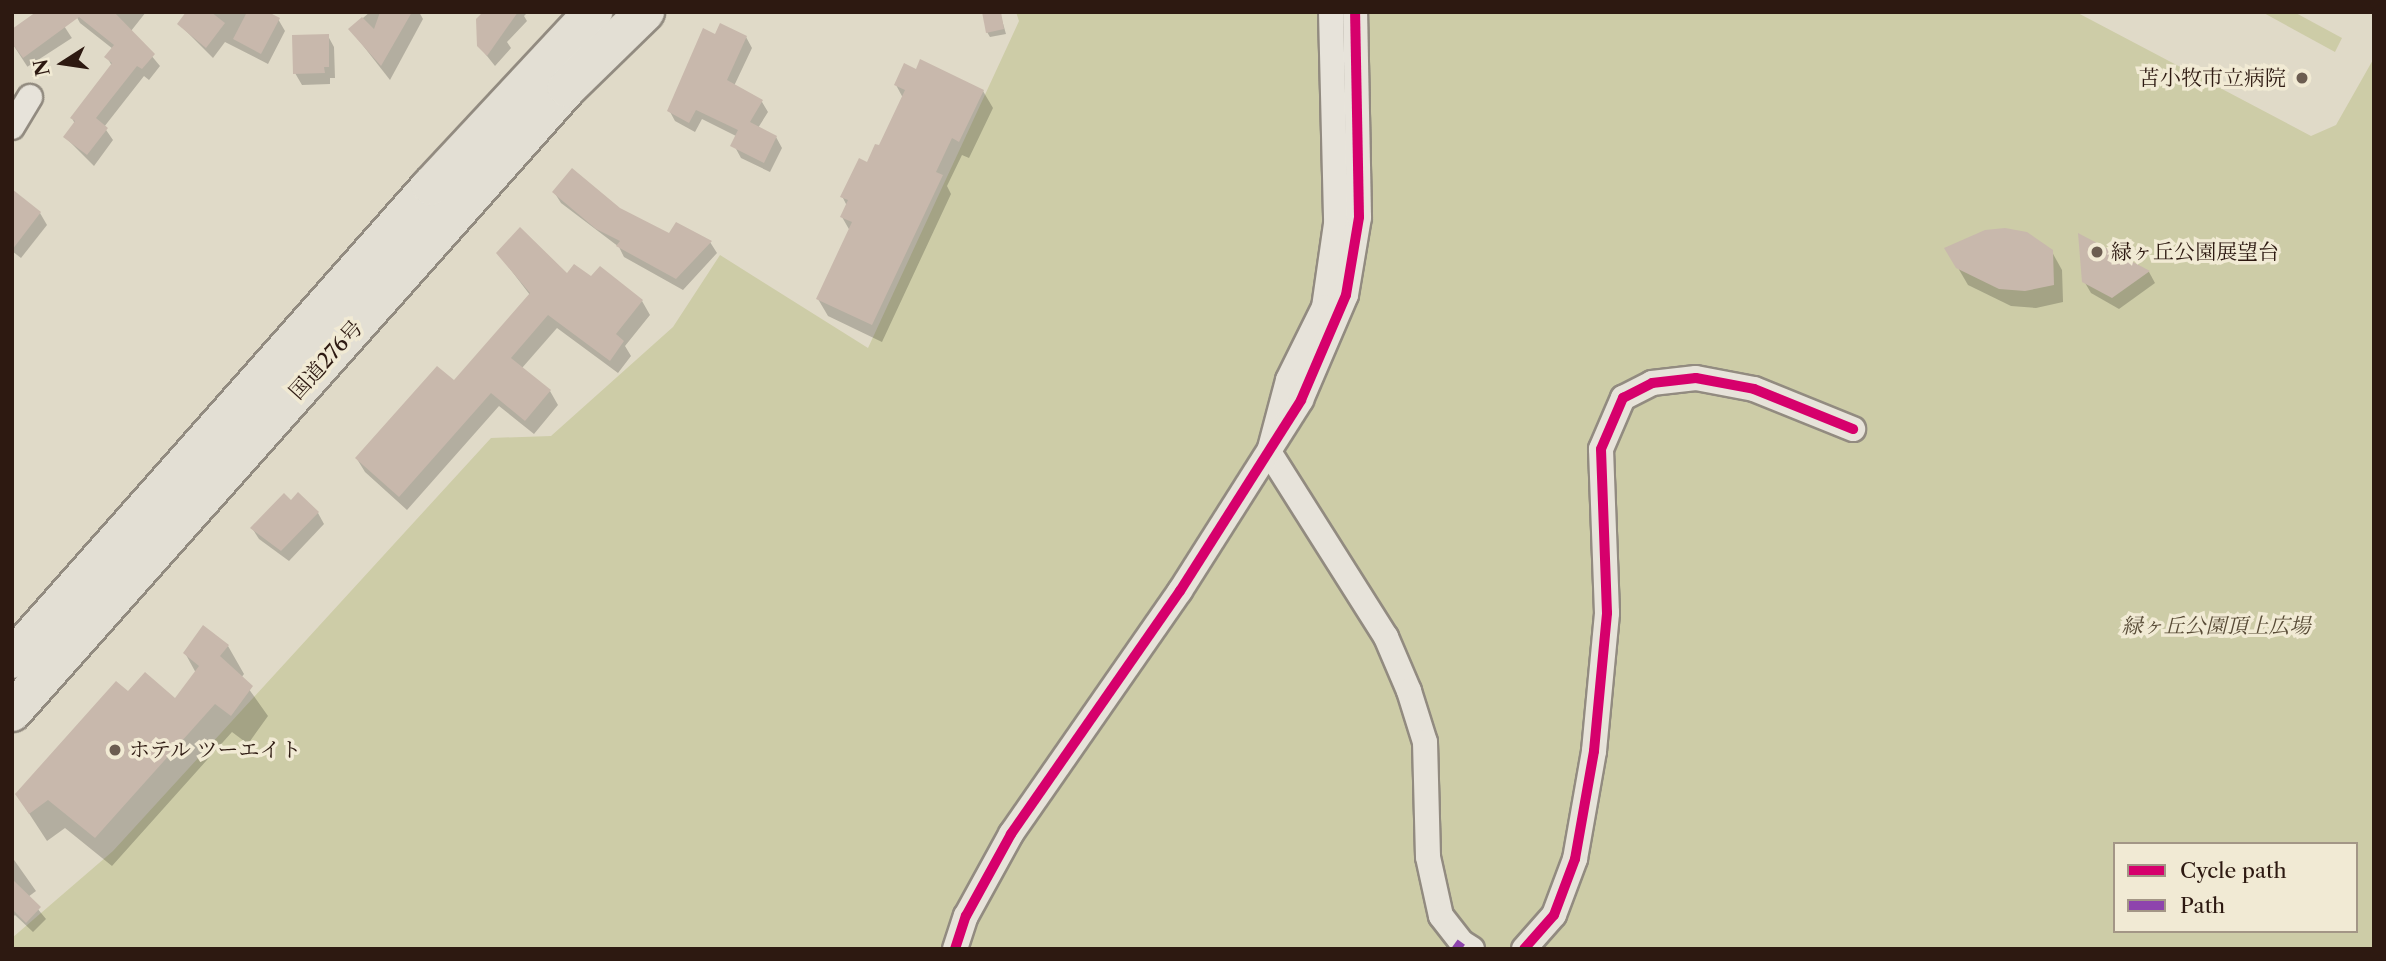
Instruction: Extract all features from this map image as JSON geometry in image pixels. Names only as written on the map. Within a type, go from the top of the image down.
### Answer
[{"type":"highway","name":"国道276号","points":[[12,659],[431,186],[593,12]]},
{"type":"highway","name":"国道276号","points":[[17,696],[566,88],[645,12]]},
{"type":"street","points":[[1331,12],[1336,224],[1324,307],[1288,380],[1269,452],[1386,637],[1409,691],[1425,742],[1428,857],[1441,916],[1465,947]]},
{"type":"street","points":[[955,949],[966,916],[1011,834],[1180,591],[1301,400],[1346,295],[1359,217],[1355,12]]},
{"type":"street","points":[[12,127],[30,97]]},
{"type":"street","points":[[1524,949],[1554,915],[1575,859],[1592,765],[1603,696],[1607,613],[1601,449],[1623,398],[1652,383],[1696,378],[1754,389],[1853,429]]},
{"type":"green space","name":"緑ヶ丘公園頂上広場","points":[[1016,12],[2076,12],[2311,136],[2336,125],[2374,58],[2374,949],[12,949],[12,938],[113,851],[491,438],[551,436],[673,327],[720,255],[868,348],[1019,21]]},
{"type":"green space","points":[[2262,12],[2294,12],[2342,38],[2335,52]]},
{"type":"building","points":[[36,12],[114,12],[155,54],[142,69],[137,66],[96,118],[108,128],[87,155],[63,137],[75,121],[70,118],[112,63],[104,57],[114,45],[79,17],[23,58],[12,43],[12,29]]},
{"type":"building","points":[[186,12],[211,12],[225,23],[206,48],[177,24]]},
{"type":"building","points":[[247,12],[268,12],[280,18],[261,54],[233,39]]},
{"type":"building","points":[[380,12],[412,12],[381,66],[348,29],[362,17],[374,29]]},
{"type":"building","points":[[483,12],[518,12],[487,56],[477,46],[476,19]]},
{"type":"building","points":[[982,12],[1001,12],[1004,29],[986,33]]},
{"type":"building","points":[[720,23],[747,36],[727,80],[763,100],[750,122],[777,136],[764,163],[730,146],[738,130],[696,110],[689,123],[667,111],[703,28],[715,34]]},
{"type":"building","points":[[329,34],[329,67],[324,67],[325,73],[293,74],[292,35]]},
{"type":"building","points":[[920,59],[984,90],[959,142],[952,138],[936,172],[943,175],[872,325],[816,299],[852,222],[840,217],[848,200],[840,197],[859,158],[867,162],[875,144],[879,145],[905,90],[894,85],[904,63],[916,69]]},
{"type":"building","points":[[572,168],[620,208],[669,233],[676,222],[712,241],[676,279],[616,246],[620,241],[596,229],[552,192]]},
{"type":"building","points":[[12,189],[41,212],[12,250]]},
{"type":"building","points":[[520,227],[567,273],[574,264],[591,276],[600,266],[643,300],[616,334],[624,341],[610,361],[548,315],[511,358],[551,390],[525,421],[491,393],[399,497],[355,458],[437,366],[454,380],[530,293],[496,253]]},
{"type":"building","points":[[2005,228],[2027,232],[2053,250],[2054,285],[2025,291],[1999,289],[1956,268],[1944,248],[1985,230]]},
{"type":"building","name":"緑ヶ丘公園展望台","points":[[2078,233],[2150,271],[2112,298],[2082,282]]},
{"type":"building","points":[[298,492],[319,512],[281,551],[250,528],[284,493],[291,500]]},
{"type":"building","name":"ホテル ツーエイト","points":[[203,625],[229,645],[220,656],[253,686],[231,716],[215,704],[95,838],[48,800],[29,814],[15,794],[116,681],[128,691],[145,672],[175,698],[199,666],[183,653]]},
{"type":"building","points":[[12,879],[41,907],[26,923],[12,909]]},
{"type":"marked path","points":[[1456,949],[1461,942]]},
{"type":"cycle path","points":[[955,949],[966,916],[1011,834],[1180,591],[1301,400],[1346,295],[1359,217],[1355,12]]},
{"type":"cycle path","points":[[1524,949],[1554,915],[1575,859],[1594,751],[1607,613],[1601,449],[1623,398],[1652,383],[1696,378],[1754,389],[1853,429]]},
{"type":"place","name":"苫小牧市立病院","points":[[2302,78]]},
{"type":"place","name":"緑ヶ丘公園展望台","points":[[2097,252]]},
{"type":"place","name":"ホテル ツーエイト","points":[[115,750]]}]
